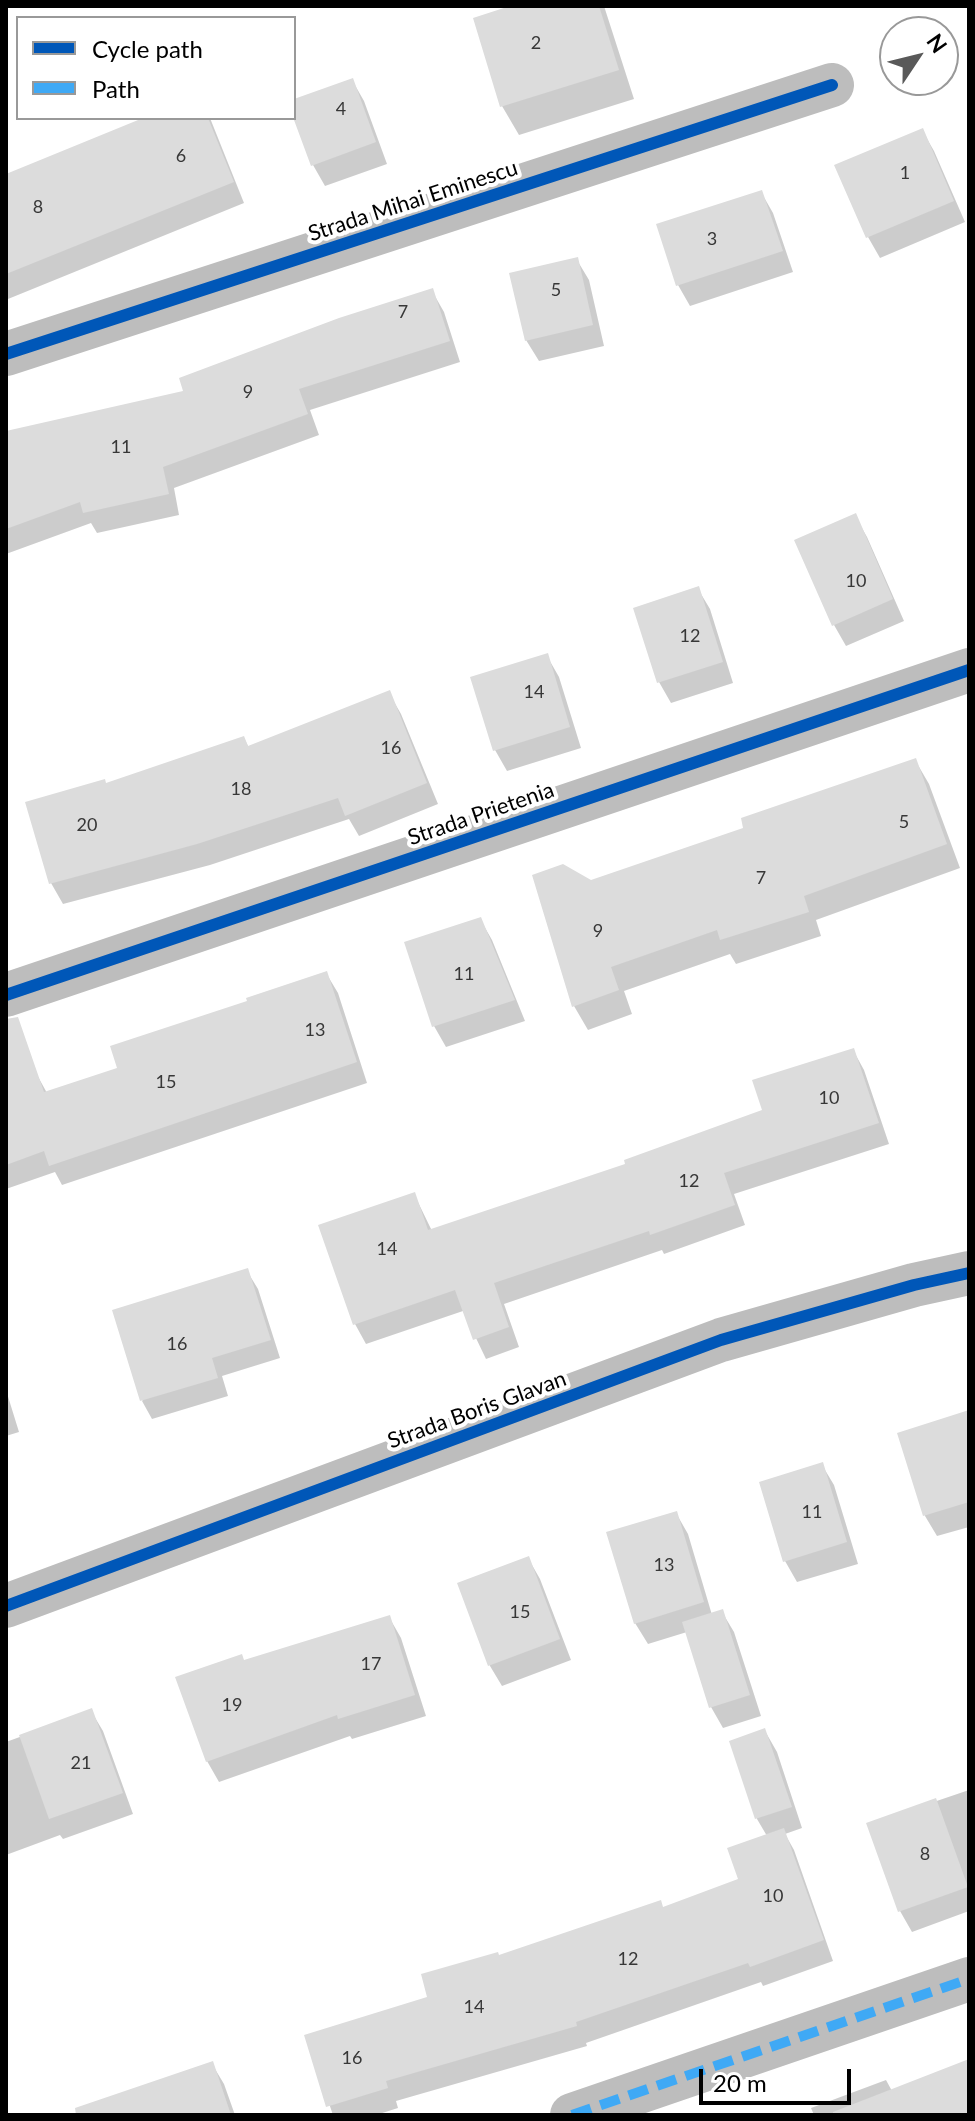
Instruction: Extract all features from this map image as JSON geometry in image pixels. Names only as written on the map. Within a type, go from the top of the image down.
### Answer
[{"type":"street","name":"Strada Mihai Eminescu","points":[[6,354],[832,85]]},
{"type":"street","name":"Strada Prietenia","points":[[6,995],[969,670]]},
{"type":"street","name":"Strada Boris Glavan","points":[[6,1606],[721,1340],[914,1285],[969,1273]]},
{"type":"street","points":[[572,2115],[969,1979]]},
{"type":"building","points":[[510,6],[599,6],[619,70],[500,107],[473,18]]},
{"type":"building","points":[[353,78],[376,142],[311,166],[294,120],[296,98]]},
{"type":"building","points":[[138,120],[209,120],[234,182],[6,274],[6,174]]},
{"type":"building","points":[[923,128],[954,201],[866,238],[834,165]]},
{"type":"building","points":[[762,190],[783,251],[676,286],[656,224]]},
{"type":"building","points":[[578,257],[593,325],[525,341],[509,273]]},
{"type":"building","points":[[433,288],[450,341],[299,389],[308,414],[163,467],[169,494],[83,513],[80,502],[6,529],[6,431],[183,391],[179,378],[339,318]]},
{"type":"building","points":[[856,513],[893,599],[832,626],[794,540]]},
{"type":"building","points":[[699,586],[723,662],[657,683],[633,608]]},
{"type":"building","points":[[548,653],[570,727],[493,751],[470,677]]},
{"type":"building","points":[[390,690],[427,783],[345,816],[338,798],[197,844],[49,884],[25,802],[105,779],[106,783],[244,736],[248,746]]},
{"type":"building","points":[[916,758],[947,844],[804,896],[809,912],[720,940],[717,930],[611,967],[619,990],[572,1007],[532,875],[563,864],[591,880],[743,828],[741,818]]},
{"type":"building","points":[[481,917],[515,1000],[432,1027],[404,942]]},
{"type":"building","points":[[327,971],[357,1062],[49,1166],[44,1151],[6,1165],[6,1019],[18,1017],[44,1092],[117,1068],[110,1046]]},
{"type":"building","points":[[854,1048],[879,1123],[724,1173],[735,1205],[494,1283],[509,1327],[473,1340],[455,1290],[353,1325],[318,1225],[415,1192],[428,1230],[625,1164],[624,1160],[762,1110],[752,1080]]},
{"type":"building","points":[[248,1268],[271,1340],[212,1358],[218,1378],[140,1401],[112,1310]]},
{"type":"building","points":[[969,1410],[969,1502],[923,1516],[897,1433]]},
{"type":"building","points":[[823,1462],[847,1542],[783,1562],[759,1482]]},
{"type":"building","points":[[677,1511],[704,1602],[634,1624],[606,1532]]},
{"type":"building","points":[[529,1556],[560,1639],[488,1666],[457,1583]]},
{"type":"building","points":[[723,1609],[750,1695],[709,1708],[682,1622]]},
{"type":"building","points":[[390,1615],[415,1695],[338,1719],[337,1715],[206,1762],[175,1677],[242,1654],[244,1660]]},
{"type":"building","points":[[92,1708],[123,1793],[49,1819],[19,1735]]},
{"type":"building","points":[[765,1728],[792,1807],[755,1819],[729,1741]]},
{"type":"building","points":[[936,1798],[968,1887],[898,1912],[866,1823]]},
{"type":"building","points":[[784,1828],[824,1940],[750,1967],[748,1963],[576,2022],[577,2026],[386,2081],[388,2088],[326,2107],[304,2035],[427,1997],[421,1974],[498,1952],[499,1955],[661,1900],[663,1907],[738,1879],[727,1848]]},
{"type":"building","points":[[969,2059],[969,2115],[833,2115],[833,2112]]},
{"type":"building","points":[[213,2061],[231,2115],[76,2115],[75,2108]]},
{"type":"marked path","points":[[572,2115],[969,1979]]},
{"type":"cycle path","points":[[6,354],[832,85]]},
{"type":"cycle path","points":[[6,995],[969,670]]},
{"type":"cycle path","points":[[6,1606],[721,1340],[914,1285],[969,1273]]}]
